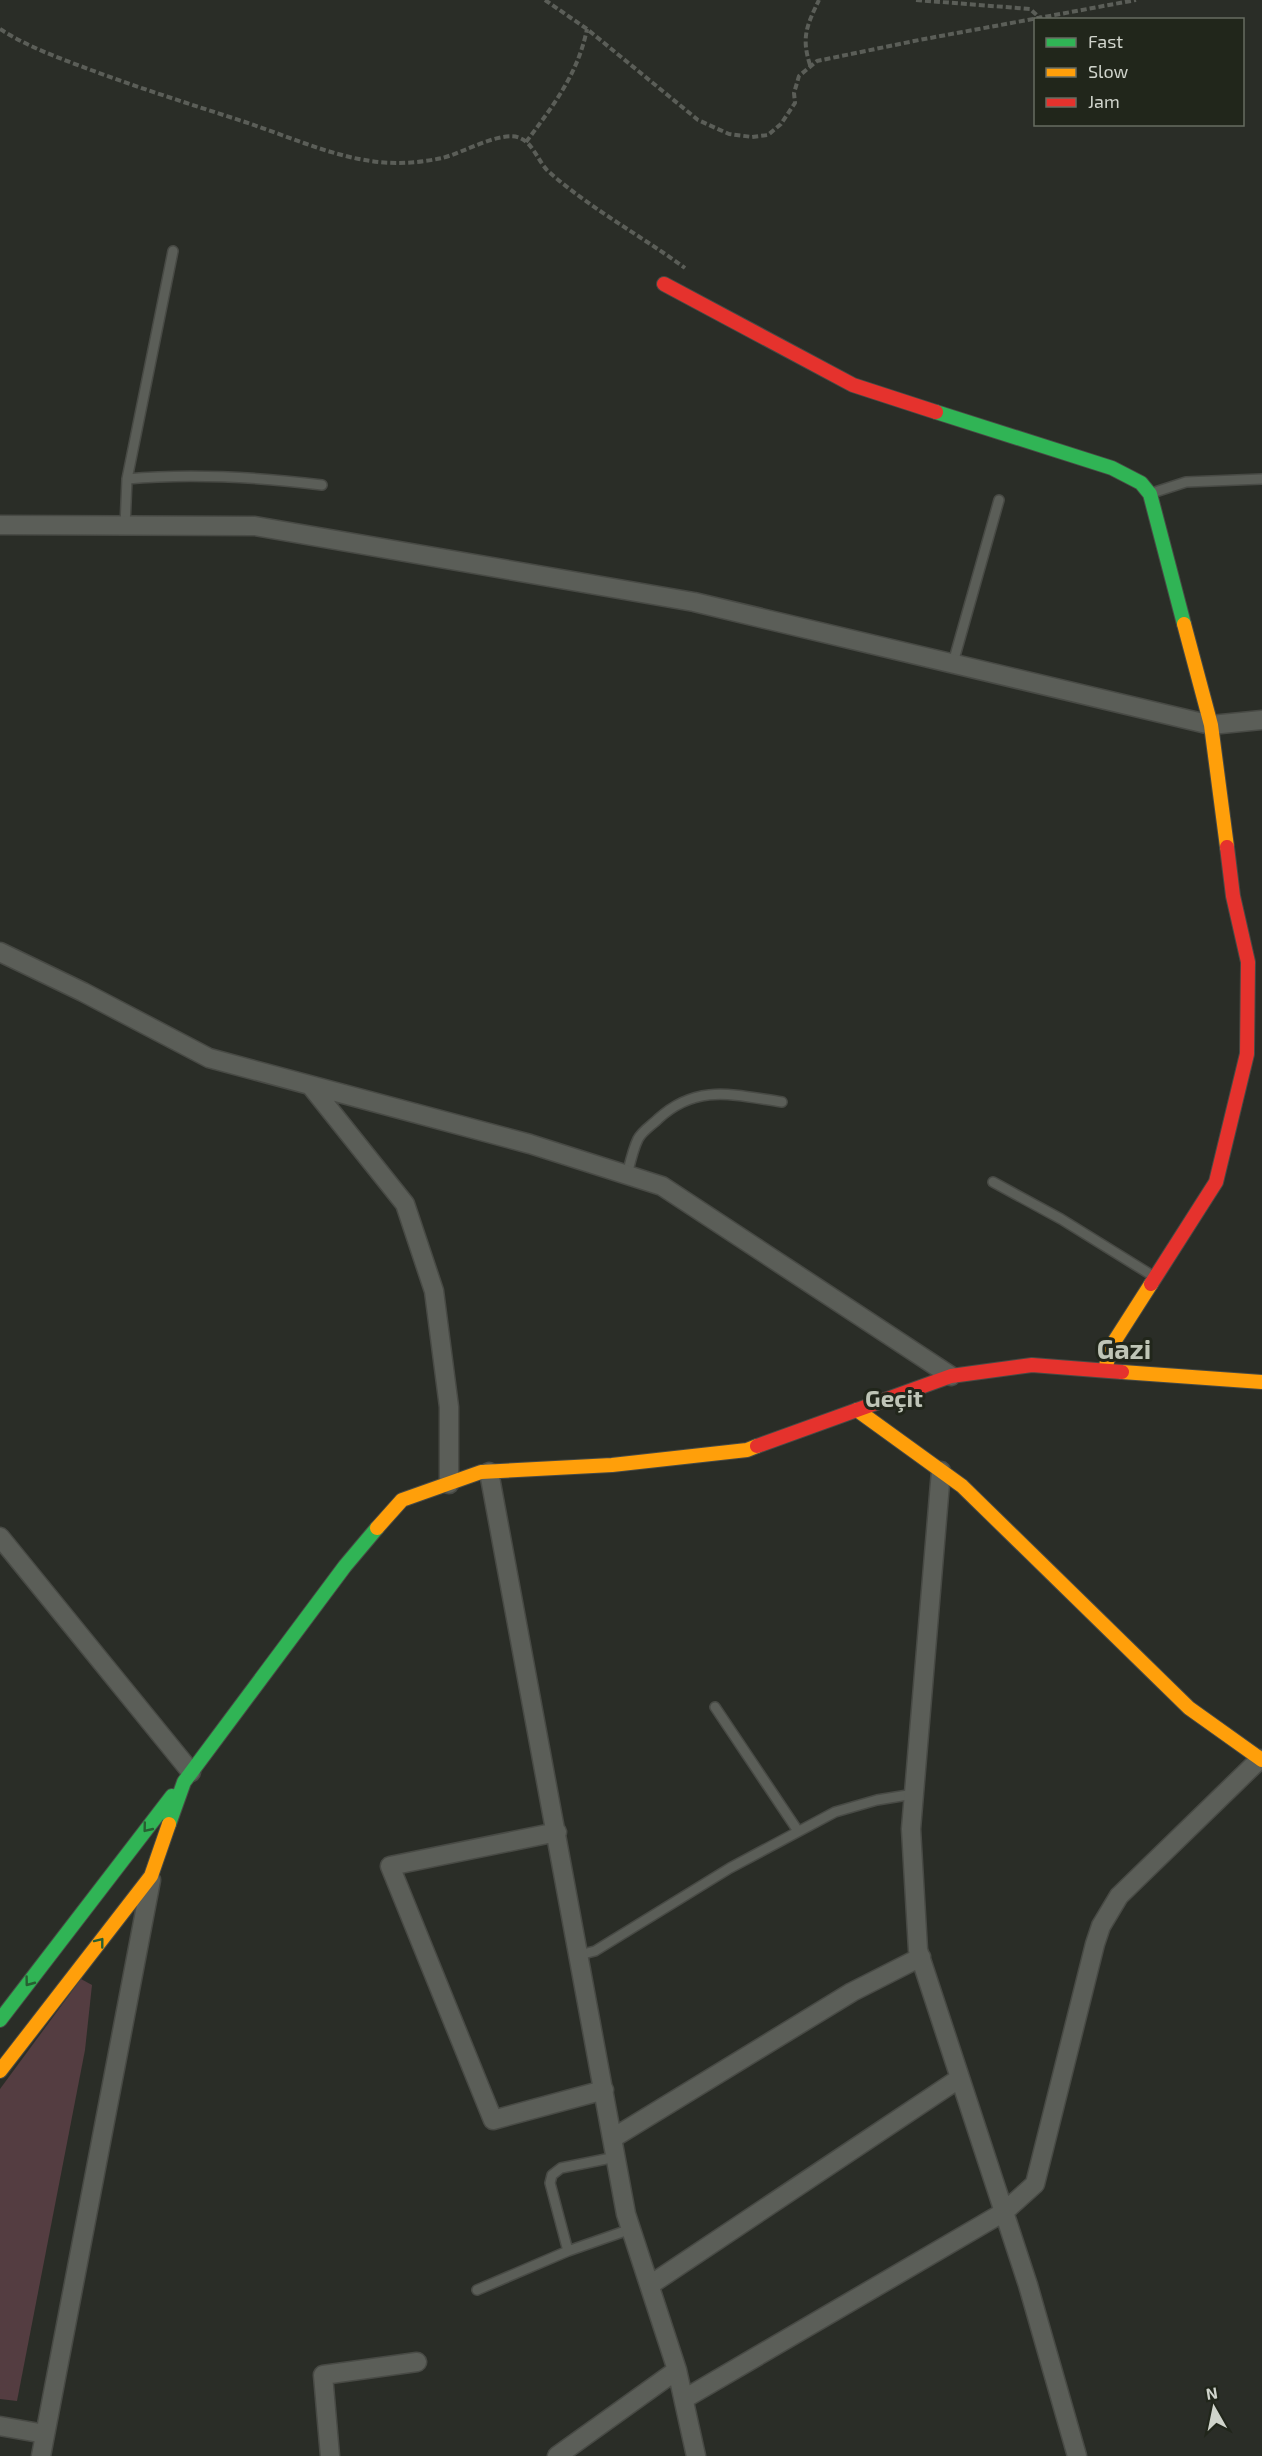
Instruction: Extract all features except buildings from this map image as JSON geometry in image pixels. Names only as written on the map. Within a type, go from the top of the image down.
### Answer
[{"type":"street","points":[[664,284],[853,385],[1112,468],[1141,483],[1150,494],[1211,725],[1233,896],[1248,962],[1247,1054],[1216,1182],[1112,1345],[1105,1369]]},
{"type":"street","points":[[0,525],[255,526],[694,602],[1211,725],[1262,720]]},
{"type":"street","points":[[0,952],[83,992],[209,1058],[530,1144],[662,1186],[951,1376]]},
{"type":"street","points":[[310,1085],[405,1204],[434,1291],[449,1407],[449,1484]]},
{"type":"street","points":[[0,2020],[187,1777],[345,1566],[402,1500],[489,1472],[612,1465],[747,1450],[951,1376],[1032,1365],[1262,1382]]},
{"type":"street","points":[[684,2399],[1004,2212],[1035,2184],[1095,1944],[1109,1910],[1131,1884],[1261,1759],[1189,1708],[970,1494],[857,1410]]},
{"type":"street","points":[[941,1471],[911,1829],[918,1950],[1028,2285],[1077,2456]]},
{"type":"street","points":[[489,1472],[631,2229],[677,2370],[696,2456]]},
{"type":"street","points":[[0,1537],[187,1777]]},
{"type":"street","points":[[41,2456],[152,1876],[187,1777]]},
{"type":"street","points":[[557,1832],[390,1866],[493,2120],[604,2090]]},
{"type":"street","points":[[0,2071],[152,1876]]},
{"type":"street","points":[[613,2138],[852,1992],[921,1957]]},
{"type":"street","points":[[650,2285],[960,2078]]},
{"type":"street","points":[[330,2456],[323,2374],[417,2362]]},
{"type":"street","points":[[557,2456],[677,2370]]},
{"type":"street","points":[[0,2426],[45,2434]]},
{"type":"lane","points":[[125,526],[128,479],[173,251]]},
{"type":"lane","points":[[128,479],[201,475],[240,476],[322,485]]},
{"type":"lane","points":[[1150,494],[1186,482],[1262,478]]},
{"type":"lane","points":[[953,663],[999,500]]},
{"type":"lane","points":[[627,1174],[639,1137],[682,1101],[695,1096],[715,1094],[782,1102]]},
{"type":"lane","points":[[993,1182],[1061,1219],[1155,1277]]},
{"type":"lane","points":[[716,1707],[798,1831]]},
{"type":"lane","points":[[579,1955],[595,1951],[701,1885],[835,1812],[877,1800],[914,1794]]},
{"type":"lane","points":[[568,2251],[550,2183],[552,2175],[561,2168],[616,2157]]},
{"type":"lane","points":[[477,2290],[568,2251],[631,2229]]},
{"type":"path","points":[[545,0],[587,29],[698,120],[729,134],[760,137],[768,135],[781,124],[795,103],[794,93],[800,76],[810,65],[818,61],[1034,19]]},
{"type":"path","points":[[810,65],[806,47],[807,26],[819,0]]},
{"type":"path","points":[[916,0],[1030,9],[1040,18],[1136,0]]},
{"type":"path","points":[[0,29],[40,50],[131,85],[353,158],[399,163],[422,162],[463,152],[501,137],[510,136],[526,142],[541,164],[585,202],[659,249],[694,275]]},
{"type":"path","points":[[526,142],[572,77],[587,29]]},
{"type":"shaded area","points":[[81,1979],[92,1985],[85,2050],[17,2401],[0,2399],[0,2089]]},
{"type":"traffic: fast","points":[[936,412],[1112,468],[1141,483],[1150,494],[1184,624]]},
{"type":"traffic: fast","points":[[169,1824],[184,1782],[345,1566],[377,1528]]},
{"type":"traffic: fast","points":[[0,2020],[172,1796]]},
{"type":"traffic: slow","points":[[1184,624],[1211,725],[1227,847]]},
{"type":"traffic: slow","points":[[1105,1369],[1112,1345],[1151,1284]]},
{"type":"traffic: slow","points":[[1122,1372],[1262,1382]]},
{"type":"traffic: slow","points":[[857,1410],[962,1486],[1189,1708],[1262,1760]]},
{"type":"traffic: slow","points":[[377,1528],[402,1500],[481,1472],[612,1465],[747,1450],[757,1446]]},
{"type":"traffic: slow","points":[[0,2071],[151,1876],[169,1824]]},
{"type":"traffic: jam","points":[[664,284],[853,385],[936,412]]},
{"type":"traffic: jam","points":[[1151,1284],[1216,1182],[1247,1054],[1248,962],[1233,896],[1227,847]]},
{"type":"traffic: jam","points":[[757,1446],[951,1376],[1032,1365],[1122,1372]]},
{"type":"district","name":"Gazi","points":[[1124,1348]]},
{"type":"district","name":"Geçit","points":[[894,1397]]}]
